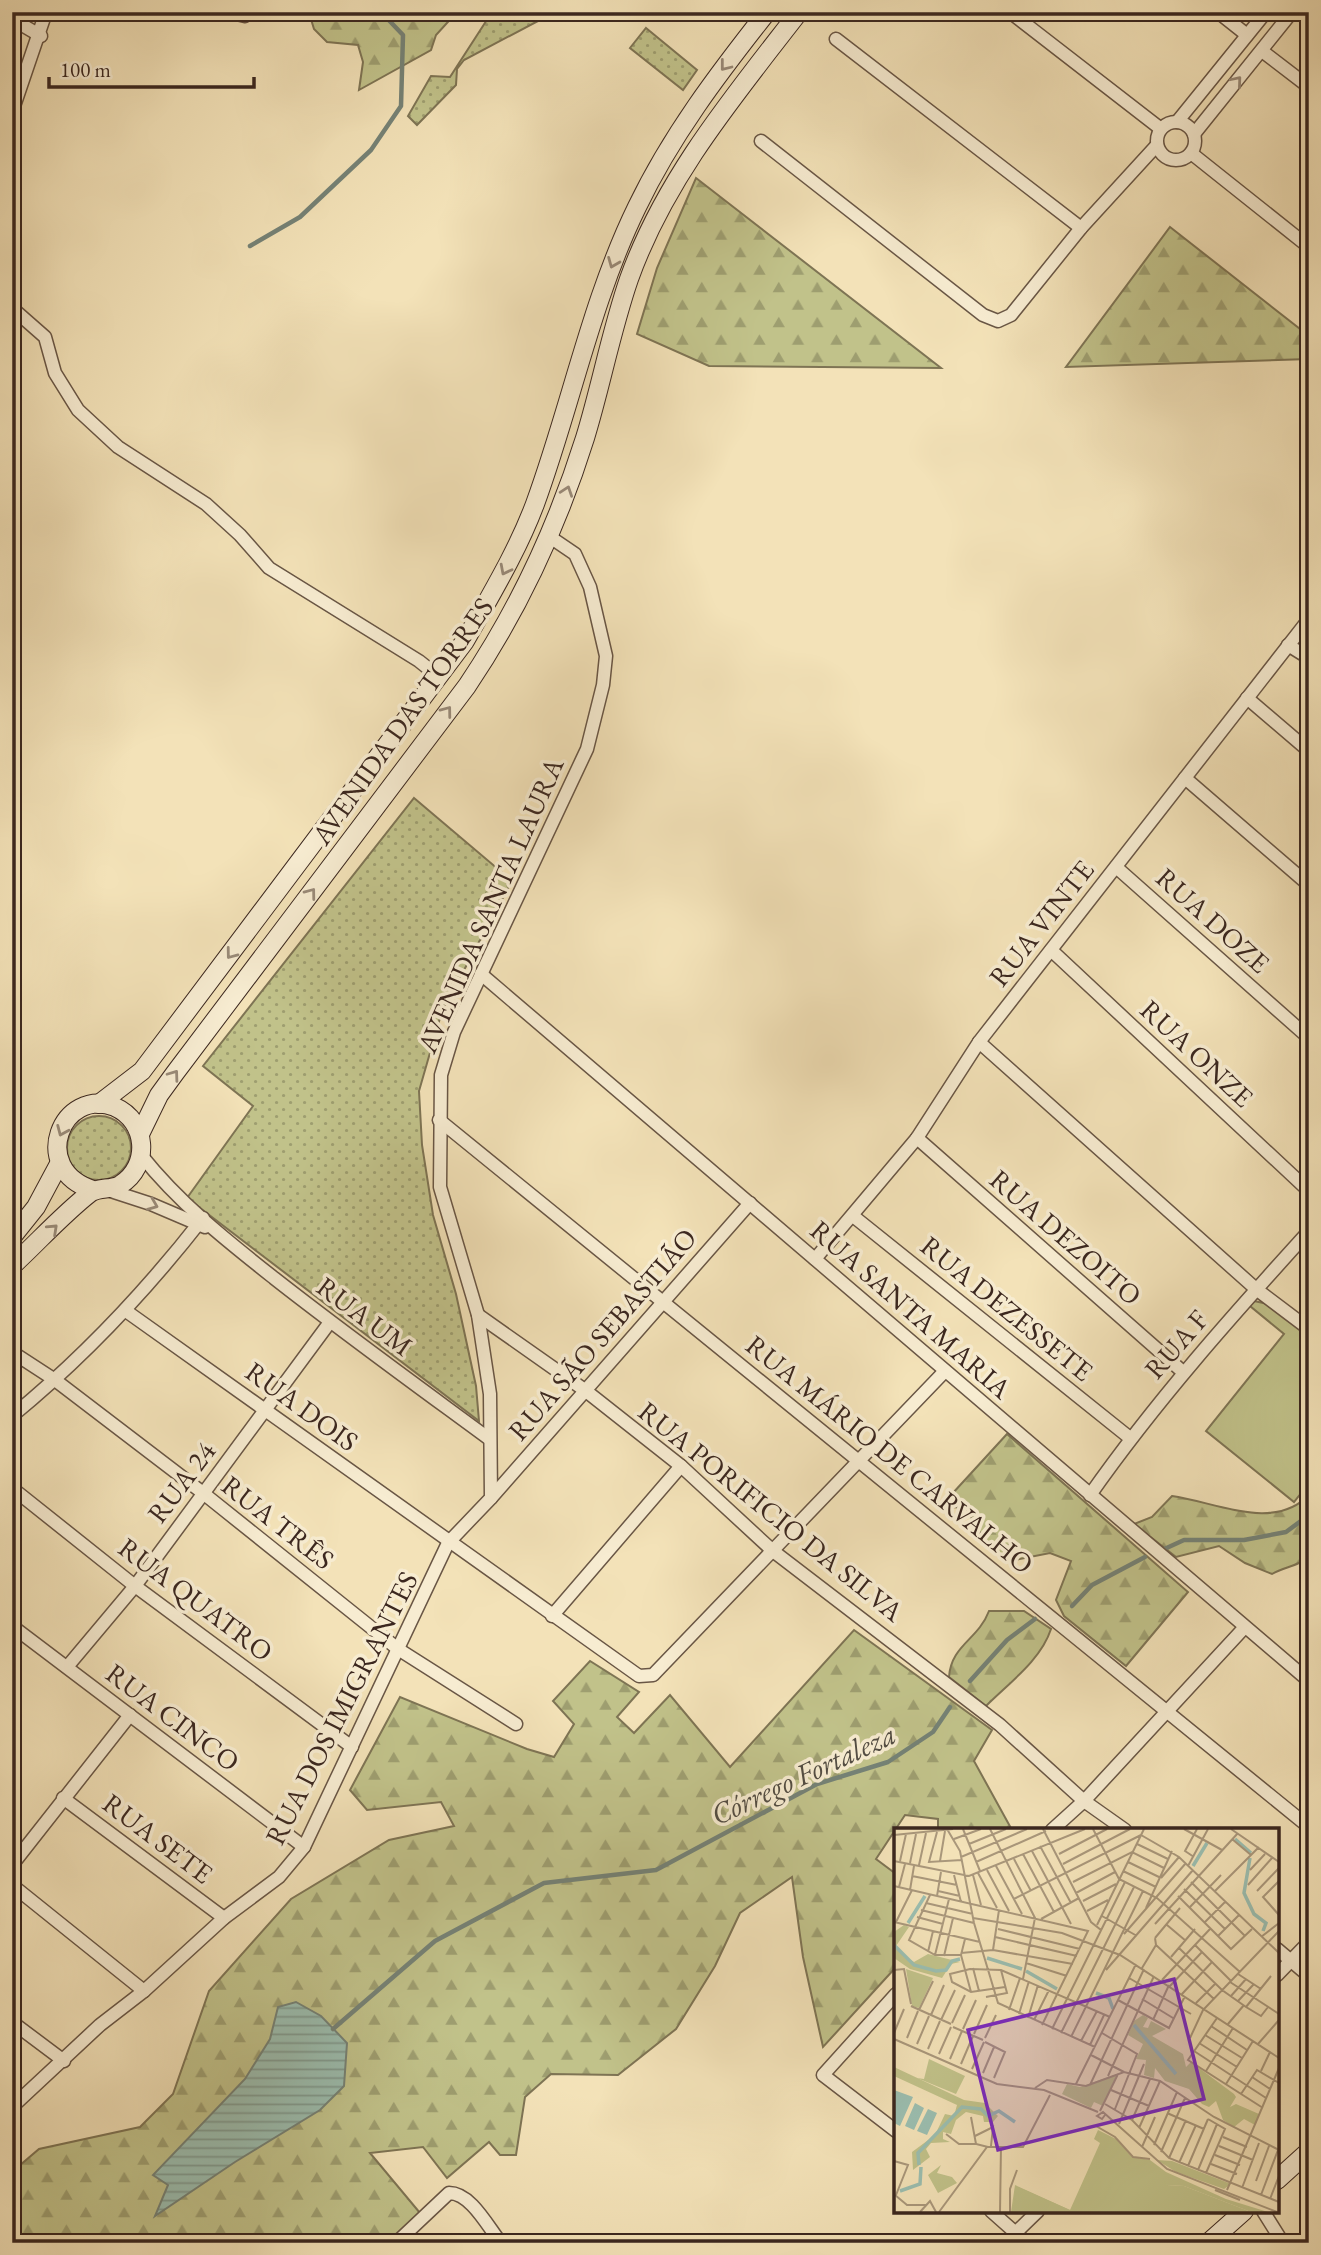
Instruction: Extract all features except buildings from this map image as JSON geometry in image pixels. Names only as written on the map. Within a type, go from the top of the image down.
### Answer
[{"type":"main road","name":"AVENIDA DAS TORRES","points":[[12,1237],[36,1207],[59,1164],[56,1149],[58,1135],[65,1121],[75,1111],[99,1104],[142,1071],[465,641],[501,577],[534,506],[610,268],[637,207],[678,131],[767,12]]},
{"type":"main road","name":"AVENIDA DAS TORRES","points":[[141,1155],[140,1134],[159,1095],[474,676],[508,623],[550,537],[585,437],[629,280],[654,220],[666,196],[722,111],[799,12]]},
{"type":"main road","points":[[99,1104],[124,1112],[140,1134]]},
{"type":"main road","points":[[12,1266],[100,1190],[130,1177],[141,1155]]},
{"type":"main road","points":[[59,1164],[73,1181],[100,1190]]},
{"type":"main road","points":[[1279,2178],[1309,2151]]},
{"type":"main road","points":[[1208,2243],[1242,2213]]},
{"type":"street","points":[[12,112],[41,36],[46,12]]},
{"type":"street","points":[[228,12],[245,16],[250,12]]},
{"type":"street","points":[[1010,12],[1161,129]]},
{"type":"street","points":[[1218,12],[1247,35]]},
{"type":"street","points":[[1161,129],[1177,122],[1266,12]]},
{"type":"street","points":[[1194,134],[1292,12]]},
{"type":"street","points":[[12,19],[41,36]]},
{"type":"street","points":[[836,39],[1082,228]]},
{"type":"street","points":[[1262,51],[1309,88]]},
{"type":"street","points":[[1133,175],[1170,159],[1184,158],[1191,153],[1195,144],[1194,134],[1189,127],[1177,122]]},
{"type":"street","points":[[761,141],[983,315],[998,321],[1011,315],[1082,228],[1133,175],[1157,145],[1161,129]]},
{"type":"street","points":[[1157,145],[1162,154],[1170,159]]},
{"type":"street","points":[[1191,153],[1309,247]]},
{"type":"street","points":[[12,307],[45,337],[55,373],[78,410],[118,447],[206,504],[240,535],[269,568],[419,661],[439,677]]},
{"type":"street","name":"AVENIDA SANTA LAURA","points":[[491,1498],[488,1438],[490,1394],[478,1315],[440,1187],[441,1075],[454,1032],[587,748],[603,685],[606,656],[590,587],[575,554],[550,537]]},
{"type":"street","name":"RUA VINTE","points":[[815,1259],[917,1138],[979,1042],[1309,619]]},
{"type":"street","points":[[1288,645],[1309,657]]},
{"type":"street","points":[[1247,698],[1309,751]]},
{"type":"street","points":[[1185,778],[1309,885]]},
{"type":"street","name":"RUA DOZE","points":[[1116,867],[1309,1038]]},
{"type":"street","name":"RUA ONZE","points":[[1051,950],[1309,1191]]},
{"type":"street","name":"RUA SANTA MARIA","points":[[481,974],[1309,1681]]},
{"type":"street","points":[[979,1042],[1256,1289],[1309,1329]]},
{"type":"street","name":"RUA MÁRIO DE CARVALHO","points":[[439,1120],[1309,1827]]},
{"type":"street","name":"RUA DEZOITO","points":[[917,1138],[1183,1372]]},
{"type":"street","name":"RUA UM","points":[[141,1155],[172,1194],[201,1221],[330,1322],[488,1438]]},
{"type":"street","name":"RUA UM","points":[[100,1190],[201,1221]]},
{"type":"street","name":"RUA SÃO SEBASTIÃO","points":[[491,1498],[750,1203]]},
{"type":"street","name":"RUA DEZESSETE","points":[[853,1216],[1130,1438]]},
{"type":"street","points":[[12,1416],[55,1380],[126,1311],[201,1221]]},
{"type":"street","name":"RUA F","points":[[1090,1495],[1130,1438],[1183,1372],[1309,1231]]},
{"type":"street","name":"RUA DOIS","points":[[126,1311],[267,1410],[448,1543],[639,1676],[653,1675],[773,1551]]},
{"type":"street","name":"RUA PORIFICIO DA SILVA","points":[[478,1315],[586,1391],[681,1466],[773,1551],[1000,1725],[1084,1801],[1122,1828]]},
{"type":"street","name":"RUA 24","points":[[67,1667],[135,1586],[330,1322]]},
{"type":"street","name":"RUA TRÊS","points":[[12,1352],[55,1380],[203,1493],[398,1649],[516,1724]]},
{"type":"street","points":[[773,1551],[945,1371]]},
{"type":"street","points":[[552,1616],[681,1466]]},
{"type":"street","name":"RUA QUATRO","points":[[12,1488],[135,1586],[352,1747]]},
{"type":"street","points":[[448,1543],[491,1498]]},
{"type":"street","name":"RUA DOS IMIGRANTES","points":[[12,2107],[100,2025],[144,1991],[224,1918],[279,1877],[304,1846],[448,1543]]},
{"type":"street","name":"RUA CINCO","points":[[12,1626],[304,1846]]},
{"type":"street","points":[[1054,1828],[1084,1801],[1244,1628]]},
{"type":"street","points":[[12,1865],[130,1715]]},
{"type":"street","name":"RUA SETE","points":[[63,1798],[224,1918]]},
{"type":"street","points":[[12,1885],[144,1991]]},
{"type":"street","points":[[1279,1973],[1309,1942]]},
{"type":"street","points":[[1279,1951],[1309,1976]]},
{"type":"street","points":[[894,1996],[823,2075],[894,2129]]},
{"type":"street","points":[[12,2022],[64,2061]]},
{"type":"street","points":[[396,2243],[449,2193],[457,2193],[465,2198],[501,2243]]},
{"type":"street","points":[[993,2213],[1027,2243]]},
{"type":"street","points":[[1005,2243],[1036,2213]]},
{"type":"street","points":[[1264,2213],[1283,2243]]},
{"type":"green space","points":[[314,12],[457,12],[436,35],[431,50],[359,90],[363,62],[358,45],[327,42],[314,29],[310,16]]},
{"type":"green space","points":[[492,12],[555,12],[464,60],[457,69],[456,85],[417,125],[408,116],[431,76],[450,77]]},
{"type":"green space","points":[[646,28],[697,70],[683,90],[630,48]]},
{"type":"green space","points":[[696,178],[941,368],[709,366],[637,334],[657,268]]},
{"type":"green space","points":[[1170,227],[1309,336],[1309,359],[1066,367]]},
{"type":"green space","points":[[414,798],[512,881],[442,1011],[419,1091],[422,1145],[433,1215],[456,1294],[476,1386],[479,1421],[187,1198],[253,1106],[203,1066]]},
{"type":"green space","points":[[93,1116],[105,1116],[122,1125],[129,1136],[129,1160],[122,1171],[105,1180],[93,1180],[81,1175],[72,1166],[67,1154],[67,1142],[72,1130],[81,1121]]},
{"type":"green space","points":[[1254,1301],[1268,1304],[1309,1336],[1309,1483],[1294,1502],[1206,1431],[1284,1334],[1250,1306]]},
{"type":"green space","points":[[1007,1434],[1188,1592],[1126,1666],[1064,1616],[1056,1600],[1071,1561],[1050,1553],[1010,1561],[986,1547],[977,1525],[963,1508],[941,1506]]},
{"type":"green space","points":[[1309,1495],[1309,1556],[1272,1574],[1245,1563],[1219,1546],[1176,1557],[1134,1524],[1152,1517],[1172,1496],[1244,1512],[1261,1513],[1279,1512],[1295,1506]]},
{"type":"green space","points":[[989,1611],[1024,1611],[1051,1629],[1032,1661],[986,1706],[949,1677],[955,1657]]},
{"type":"green space","points":[[854,1630],[992,1730],[974,1761],[1011,1828],[938,1828],[938,1819],[905,1815],[876,1859],[894,1872],[894,1969],[823,2047],[803,1957],[792,1877],[740,1913],[715,1966],[676,2029],[618,2075],[551,2074],[525,2097],[516,2155],[500,2155],[489,2142],[447,2178],[423,2147],[370,2153],[420,2213],[388,2243],[12,2243],[12,2172],[39,2149],[140,2127],[173,2094],[209,1991],[291,1899],[389,1840],[454,1826],[441,1802],[367,1810],[350,1790],[400,1697],[527,1749],[554,1757],[574,1724],[553,1701],[590,1661],[639,1692],[617,1717],[634,1733],[670,1695],[730,1767]]},
{"type":"shaded area","points":[[296,2002],[321,2016],[347,2043],[344,2086],[320,2110],[235,2162],[155,2216],[168,2185],[153,2175],[245,2079],[270,2039],[278,2007]]},
{"type":"waterway","points":[[250,246],[300,217],[371,150],[401,106],[403,35],[381,12]]},
{"type":"waterway","name":"Córrego Fortaleza","points":[[1160,1551],[1184,1540],[1244,1540],[1286,1532],[1309,1515]]},
{"type":"waterway","name":"Córrego Fortaleza","points":[[1072,1606],[1092,1585],[1145,1557]]},
{"type":"waterway","name":"Córrego Fortaleza","points":[[970,1681],[1007,1640],[1035,1619]]},
{"type":"waterway","name":"Córrego Fortaleza","points":[[333,2029],[435,1941],[544,1883],[656,1870],[817,1784],[888,1762],[933,1732],[950,1707]]}]
